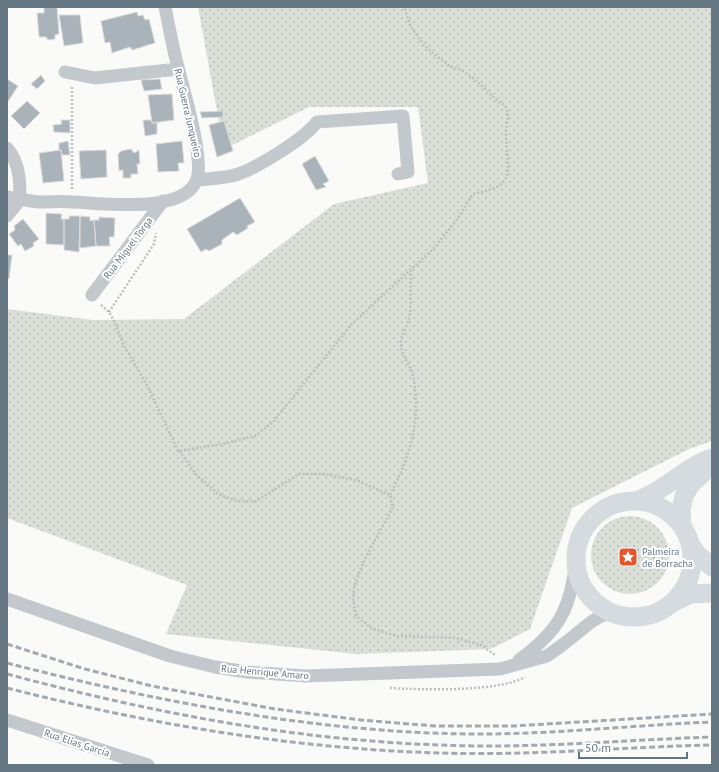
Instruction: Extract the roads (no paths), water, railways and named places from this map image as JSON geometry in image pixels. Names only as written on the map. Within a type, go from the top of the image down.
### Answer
[{"type":"main road","points":[[710,459],[693,466],[650,496],[607,507],[594,517],[584,529],[578,544],[576,560],[580,582],[586,592],[593,601],[615,618],[644,617],[672,607],[691,594],[712,593]]},
{"type":"main road","points":[[710,459],[702,474],[691,484],[684,496],[681,510],[682,524],[691,545],[697,554],[712,567]]},
{"type":"main road","points":[[638,500],[650,502],[663,507],[682,524]]},
{"type":"main road","points":[[672,607],[683,591],[690,576],[693,561],[691,545]]},
{"type":"street","name":"Rua Guerra Junqueiro","points":[[165,7],[197,149],[199,167],[197,180]]},
{"type":"street","points":[[64,72],[95,78],[178,69]]},
{"type":"street","points":[[7,197],[40,202],[72,202],[122,206],[163,201],[190,190],[197,180],[231,176],[246,171],[297,140],[311,130],[317,122],[403,116],[408,172],[398,174]]},
{"type":"street","points":[[7,148],[11,153],[20,175],[20,200],[7,216]]},
{"type":"street","name":"Rua Miguel Torga","points":[[92,295],[163,201]]},
{"type":"street","name":"Rua Henrique Amaro","points":[[511,666],[545,639],[563,614],[574,577],[576,560]]},
{"type":"street","name":"Rua Henrique Amaro","points":[[7,599],[170,656],[215,667],[247,672],[306,676],[487,671],[547,656],[601,616],[615,618]]},
{"type":"street","name":"Rua Elias Garcia","points":[[7,720],[148,765]]},
{"type":"railway","points":[[7,644],[85,669],[152,686],[275,709],[361,720],[435,726],[513,726],[712,714]]},
{"type":"railway","points":[[7,663],[123,691],[182,703],[302,722],[421,733],[509,734],[712,722]]},
{"type":"railway","points":[[7,674],[60,688],[168,712],[222,722],[330,737],[385,742],[440,745],[508,746],[712,737]]},
{"type":"railway","points":[[7,688],[114,713],[222,732],[277,740],[386,751],[475,754],[712,745]]},
{"type":"place","name":"Palmeira de Borracha","points":[[628,557]]}]
